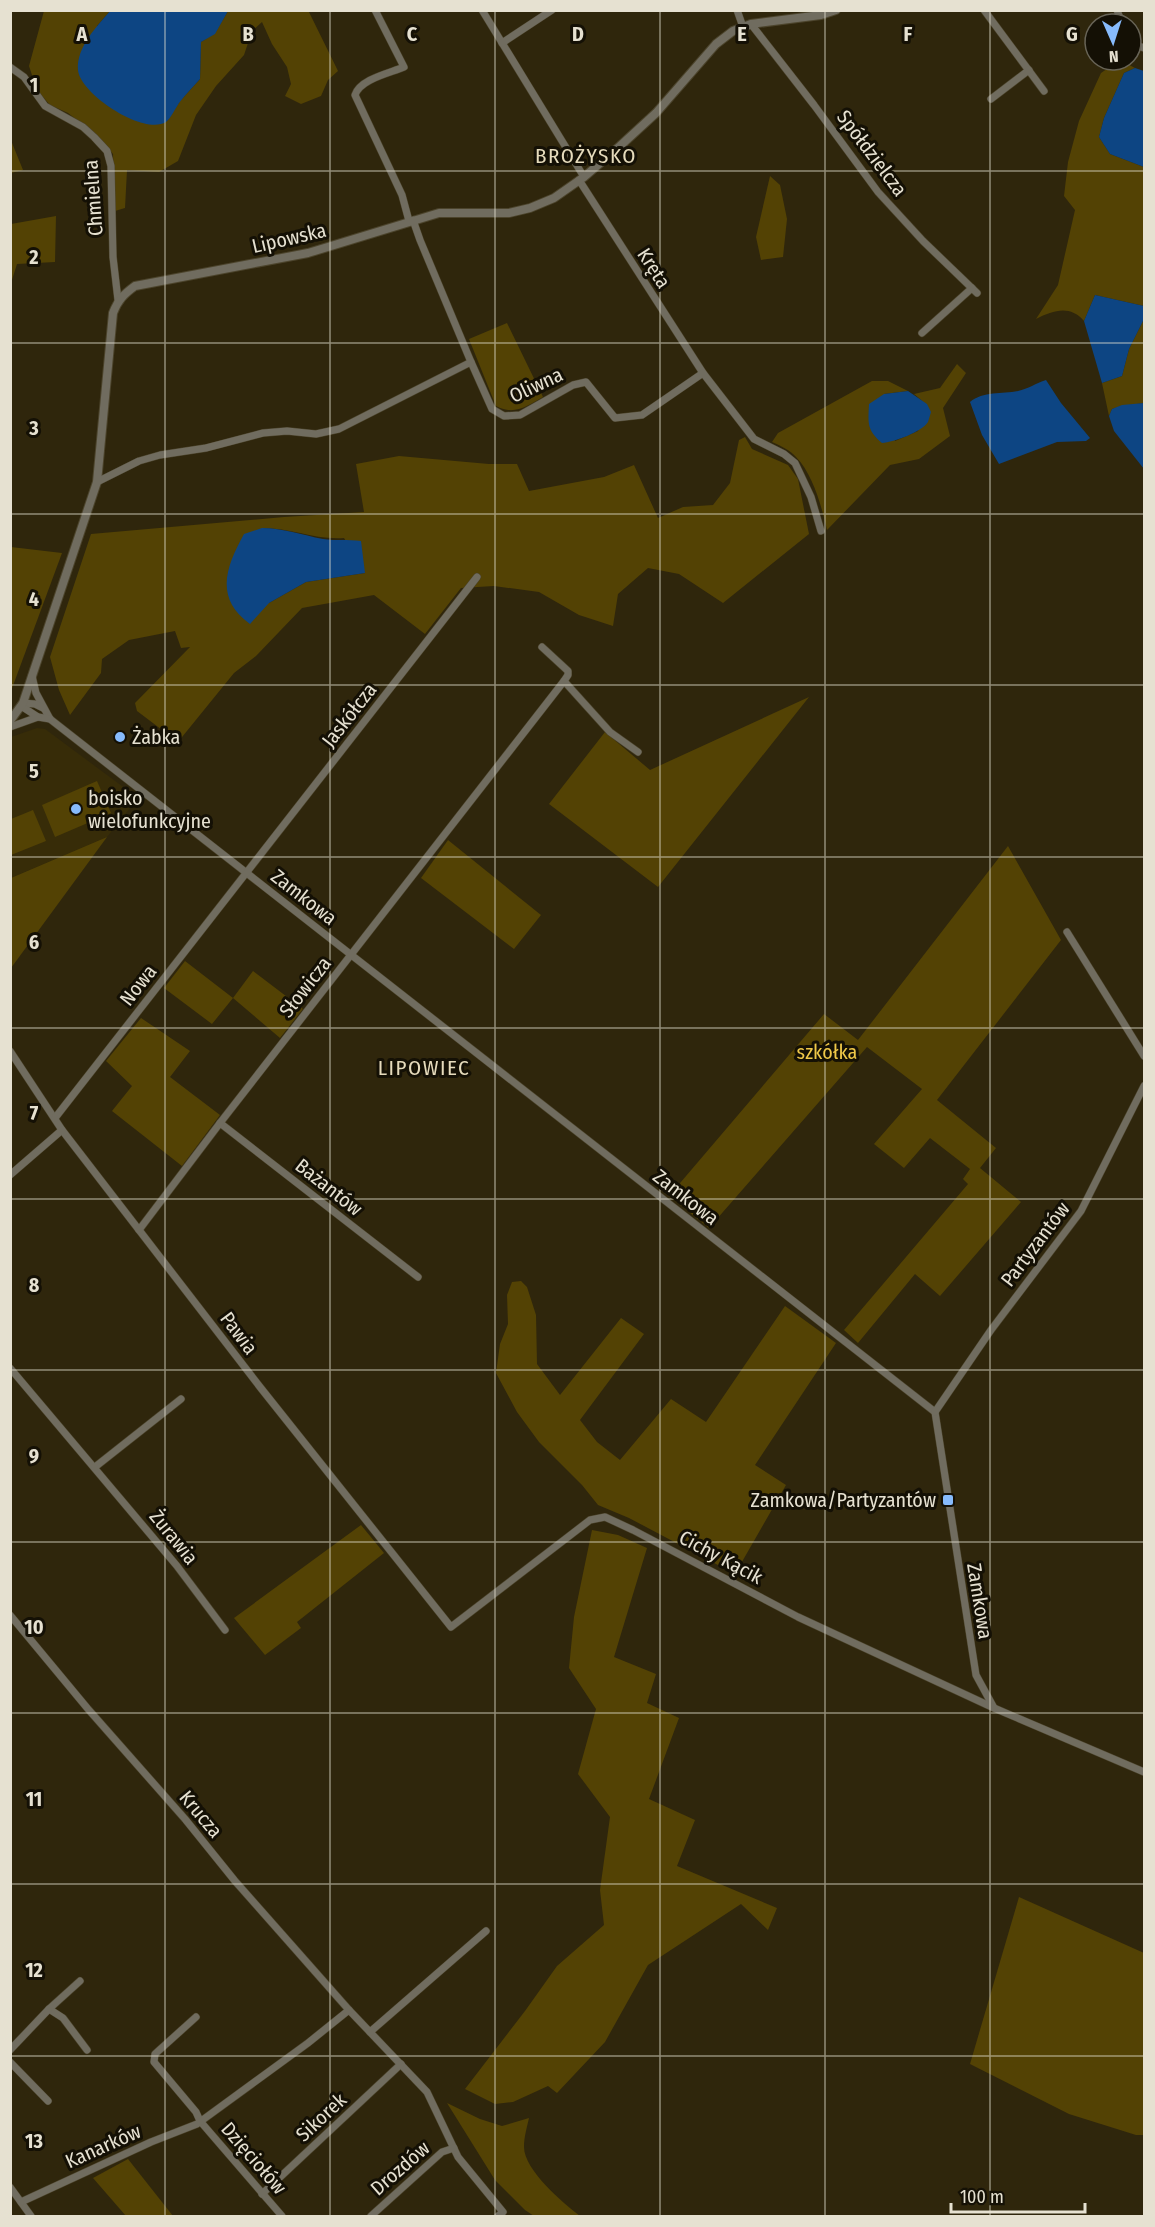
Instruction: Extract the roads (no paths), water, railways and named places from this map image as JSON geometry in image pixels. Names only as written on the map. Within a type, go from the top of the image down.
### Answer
[{"type":"street","points":[[97,482],[139,461],[159,455],[206,448],[262,433],[287,431],[316,435],[339,429],[471,362],[402,195],[355,95],[357,89],[368,82],[404,67],[375,10]]},
{"type":"street","name":"Kręta","points":[[482,10],[581,179],[703,373]]},
{"type":"street","points":[[502,43],[552,10]]},
{"type":"street","name":"Spółdzielcza","points":[[737,10],[747,26],[814,105],[878,192],[923,242],[974,291],[922,333]]},
{"type":"street","name":"Lipowska","points":[[118,300],[135,286],[308,253],[439,213],[509,213],[530,208],[554,198],[581,179],[656,113],[716,44],[733,31],[747,26],[821,15],[836,10]]},
{"type":"street","points":[[984,10],[1044,91]]},
{"type":"street","name":"Chmielna","points":[[10,67],[24,77],[45,106],[83,127],[107,152],[111,166],[113,257],[118,300]]},
{"type":"street","points":[[991,99],[1029,70]]},
{"type":"street","points":[[10,721],[22,704],[97,482],[113,313],[118,300]]},
{"type":"street","name":"Oliwna","points":[[471,362],[492,409],[504,416],[520,415],[573,385],[586,382],[615,418],[642,415],[703,373]]},
{"type":"street","points":[[703,373],[754,440],[784,454],[795,463],[811,497],[821,531]]},
{"type":"street","name":"Jaskółcza","points":[[246,873],[477,577]]},
{"type":"street","points":[[542,646],[568,671],[564,681],[610,732],[638,752]]},
{"type":"street","name":"Zamkowa","points":[[32,675],[36,693],[50,719],[935,1412],[976,1675],[994,1708]]},
{"type":"street","name":"Słowicza","points":[[139,1230],[564,681]]},
{"type":"street","points":[[22,704],[35,704],[43,708]]},
{"type":"street","name":"Zamkowa","points":[[22,704],[38,717]]},
{"type":"street","name":"Zamkowa","points":[[10,727],[38,717],[50,719]]},
{"type":"street","name":"Nowa","points":[[55,1118],[246,873]]},
{"type":"street","points":[[1067,932],[1144,1056]]},
{"type":"street","name":"Pawia","points":[[10,1051],[62,1130],[260,1387],[451,1627]]},
{"type":"street","name":"Partyzantów","points":[[935,1412],[991,1330],[1081,1211],[1144,1086]]},
{"type":"street","name":"Bażantów","points":[[220,1123],[418,1277]]},
{"type":"street","points":[[10,1175],[62,1130]]},
{"type":"street","name":"Żurawia","points":[[10,1368],[177,1566],[225,1630]]},
{"type":"street","points":[[95,1467],[181,1399]]},
{"type":"street","name":"Cichy Kącik","points":[[451,1627],[590,1520],[605,1517],[798,1617],[994,1708]]},
{"type":"street","name":"Krucza","points":[[10,1615],[88,1709],[349,2010],[427,2092],[458,2157],[501,2214]]},
{"type":"street","points":[[994,1708],[1144,1772]]},
{"type":"street","points":[[370,2032],[486,1931]]},
{"type":"street","points":[[10,2050],[80,1981]]},
{"type":"street","points":[[49,2010],[63,2018],[87,2050]]},
{"type":"street","name":"Kanarków","points":[[21,2202],[200,2121],[308,2043],[349,2010]]},
{"type":"street","points":[[196,2017],[155,2055],[154,2062],[196,2112],[200,2121]]},
{"type":"street","points":[[10,2062],[48,2101]]},
{"type":"street","name":"Sikorek","points":[[262,2194],[401,2064]]},
{"type":"street","name":"Dzięciołów","points":[[200,2121],[282,2217]]},
{"type":"street","name":"Drozdów","points":[[371,2217],[442,2152],[454,2148]]},
{"type":"street","points":[[10,2187],[32,2217]]},
{"type":"water","points":[[110,11],[228,11],[215,34],[201,42],[200,79],[181,100],[166,122],[156,125],[129,118],[101,101],[81,80],[78,70],[80,54],[88,38]]},
{"type":"water","points":[[1144,71],[1144,167],[1110,154],[1099,137],[1104,118],[1124,73]]},
{"type":"water","points":[[1095,295],[1144,306],[1144,319],[1129,349],[1122,376],[1102,383],[1084,321]]},
{"type":"water","points":[[1046,380],[1061,403],[1090,438],[1086,441],[1057,442],[999,464],[982,435],[970,402],[987,394],[1022,390]]},
{"type":"water","points":[[908,391],[927,404],[931,412],[928,422],[907,436],[882,443],[870,426],[869,404],[884,394]]},
{"type":"water","points":[[1144,403],[1144,469],[1114,431],[1109,416],[1112,409],[1122,405]]},
{"type":"water","points":[[262,528],[285,530],[323,539],[361,541],[365,573],[306,582],[269,603],[250,624],[231,604],[227,582],[228,570],[244,534]]},
{"type":"place","name":"Żabka","points":[[120,737]]},
{"type":"place","name":"boisko wielofunkcyjne","points":[[76,809]]},
{"type":"place","name":"Zamkowa/Partyzantów","points":[[948,1500]]},
{"type":"district","name":"BROŻYSKO","points":[[586,156]]},
{"type":"district","name":"LIPOWIEC","points":[[424,1068]]},
{"type":"park label","name":"szkółka","points":[[827,1052]]}]
